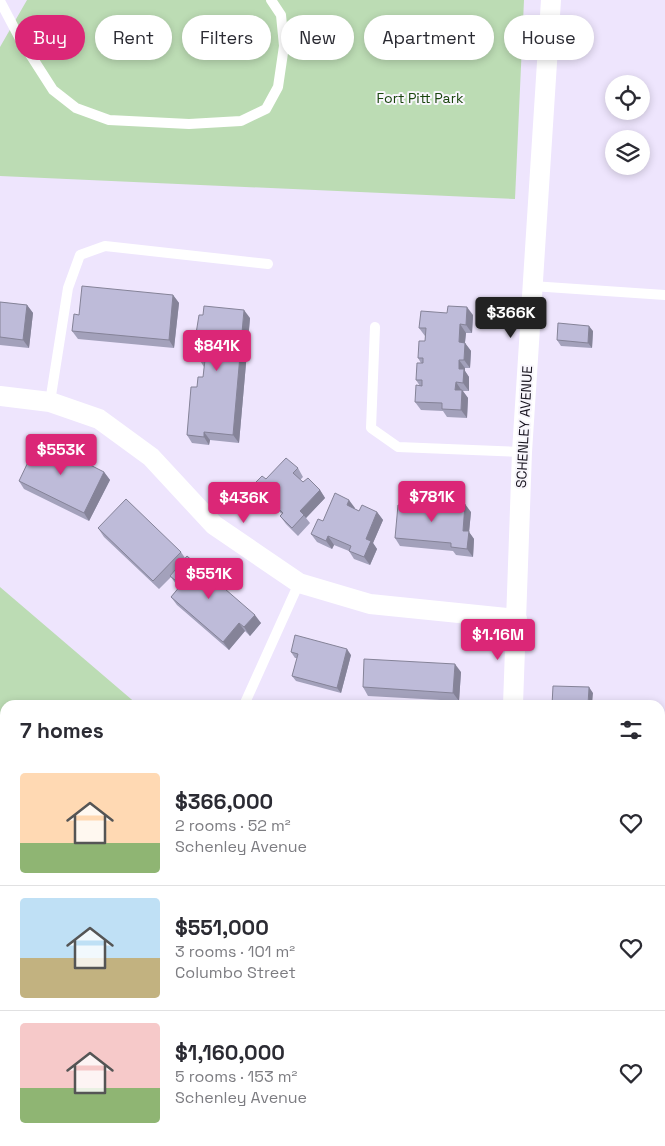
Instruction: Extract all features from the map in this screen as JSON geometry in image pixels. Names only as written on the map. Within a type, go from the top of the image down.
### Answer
[{"type":"street","name":"SCHENLEY AVENUE","points":[[513,700],[522,452],[551,0]]},
{"type":"street","points":[[0,396],[50,402],[99,419],[151,457],[214,525],[299,582],[370,604],[517,619]]},
{"type":"lane","points":[[0,1],[19,37],[53,90],[76,108],[109,120],[189,124],[241,120],[266,109],[278,88],[284,46],[282,15],[271,0]]},
{"type":"lane","points":[[50,402],[68,288],[80,255],[104,246],[268,264]]},
{"type":"lane","points":[[532,286],[665,295]]},
{"type":"lane","points":[[375,327],[371,428],[398,448],[522,452]]},
{"type":"lane","points":[[246,700],[299,582]]},
{"type":"green space","name":"Fort Pitt Park","points":[[27,0],[524,0],[523,15],[504,15],[504,60],[521,60],[515,199],[0,176],[0,47],[15,21],[15,60],[85,60],[85,15],[18,15]]},
{"type":"green space","points":[[0,587],[132,700],[0,700]]},
{"type":"building","points":[[82,286],[173,295],[169,340],[72,331],[74,314],[79,315]]},
{"type":"building","points":[[0,302],[27,305],[23,340],[0,337]]},
{"type":"building","points":[[204,306],[244,310],[233,435],[204,432],[204,437],[187,435],[191,387],[197,387],[198,377],[203,377],[205,360],[199,359],[200,346],[194,346],[199,315],[203,315]]},
{"type":"building","points":[[448,306],[467,307],[466,325],[460,324],[459,342],[465,343],[464,360],[459,360],[459,369],[464,369],[463,383],[456,382],[455,390],[462,390],[461,410],[442,409],[442,403],[415,402],[416,385],[422,386],[422,380],[416,380],[417,363],[423,363],[423,358],[418,358],[419,341],[425,341],[426,328],[419,328],[421,311],[447,313]]},
{"type":"building","points":[[558,323],[589,326],[588,343],[557,340]]},
{"type":"building","points":[[39,439],[104,472],[84,513],[19,481]]},
{"type":"building","points":[[286,458],[298,468],[293,473],[303,482],[308,478],[320,490],[300,511],[304,515],[292,528],[280,516],[283,513],[265,496],[262,499],[250,488],[262,476],[266,479]]},
{"type":"building","points":[[335,493],[349,500],[347,505],[359,511],[362,505],[377,512],[366,539],[371,541],[364,557],[349,551],[351,546],[328,536],[326,541],[311,534],[318,519],[323,521]]},
{"type":"building","points":[[405,497],[420,499],[419,506],[425,506],[426,499],[435,500],[434,505],[448,506],[448,502],[465,504],[463,531],[469,531],[467,549],[451,547],[451,543],[395,538],[398,505],[404,506]]},
{"type":"building","points":[[126,499],[181,552],[153,581],[98,528]]},
{"type":"building","points":[[187,556],[255,615],[244,627],[239,623],[223,642],[171,597],[181,585],[170,576]]},
{"type":"building","points":[[295,635],[347,649],[337,688],[292,676],[298,654],[291,652]]},
{"type":"building","points":[[364,659],[455,664],[453,693],[363,687]]},
{"type":"building","points":[[553,686],[589,687],[588,700],[552,700]]}]
